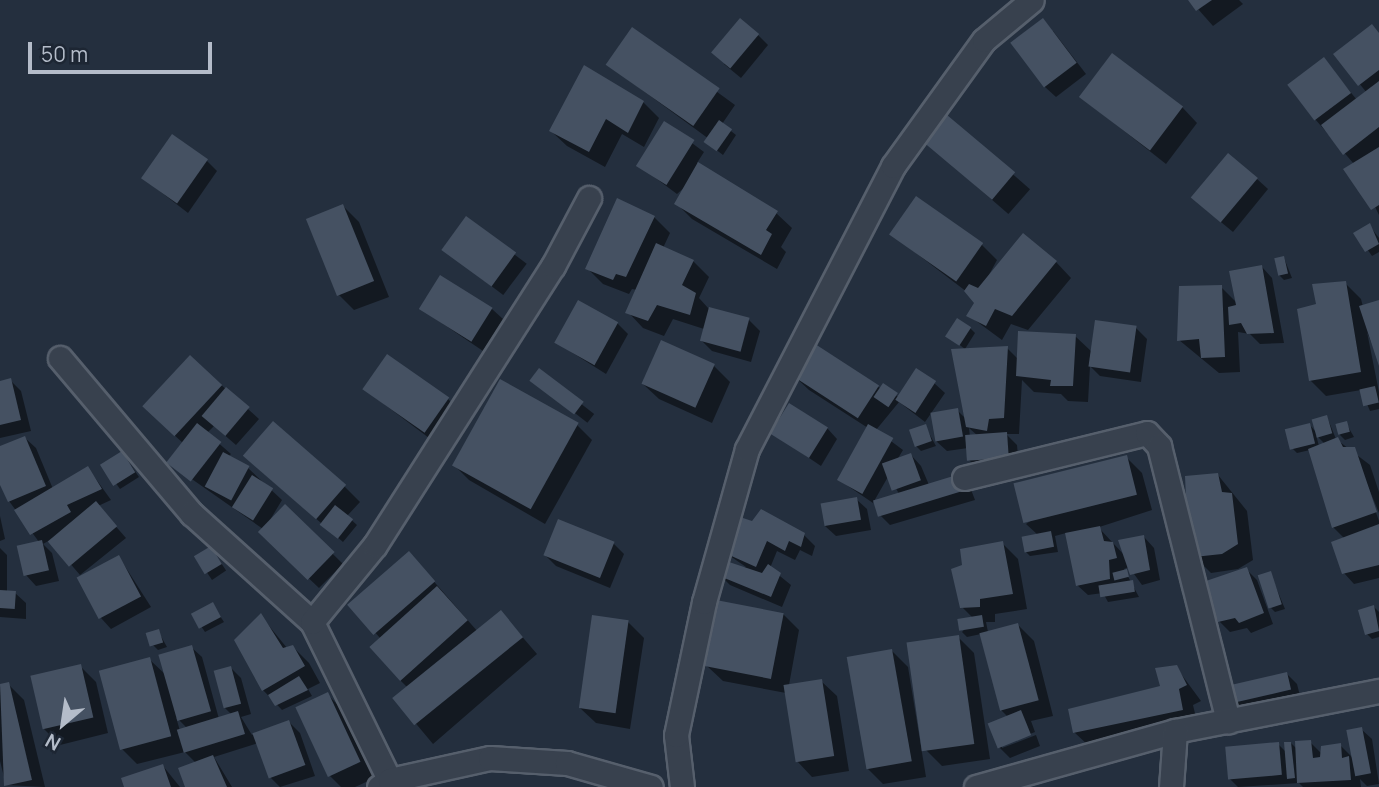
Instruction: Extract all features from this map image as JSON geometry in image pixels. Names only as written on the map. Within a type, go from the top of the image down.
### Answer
[{"type":"street","points":[[682,787],[676,735],[704,601],[747,450],[893,166],[984,40],[1032,0]]},
{"type":"street","points":[[312,622],[375,544],[553,266],[589,198]]},
{"type":"street","points":[[60,358],[192,514],[312,622],[387,785],[490,758],[567,763],[651,787]]},
{"type":"street","points":[[964,478],[1147,433],[1159,446],[1228,721]]},
{"type":"street","points":[[975,787],[1175,731],[1379,691]]},
{"type":"street","points":[[1171,787],[1175,731]]},
{"type":"building","points":[[1188,0],[1212,0],[1196,11]]},
{"type":"building","points":[[740,18],[759,34],[730,69],[711,52]]},
{"type":"building","points":[[1043,18],[1077,63],[1044,87],[1010,43]]},
{"type":"building","points":[[1372,24],[1379,33],[1379,70],[1358,86],[1333,54]]},
{"type":"building","points":[[632,27],[720,88],[693,126],[606,65]]},
{"type":"building","points":[[1112,53],[1183,107],[1150,150],[1079,97]]},
{"type":"building","points":[[1324,57],[1351,93],[1314,121],[1287,85]]},
{"type":"building","points":[[584,65],[644,101],[628,133],[606,119],[589,152],[549,131]]},
{"type":"building","points":[[1379,81],[1379,127],[1343,155],[1321,125]]},
{"type":"building","points":[[947,115],[1015,172],[992,200],[924,143]]},
{"type":"building","points":[[719,120],[732,129],[717,151],[704,142]]},
{"type":"building","points":[[664,121],[695,140],[666,185],[636,166]]},
{"type":"building","points":[[172,134],[208,159],[177,203],[141,178]]},
{"type":"building","points":[[1379,147],[1379,205],[1371,210],[1343,169]]},
{"type":"building","points":[[1228,153],[1258,178],[1221,222],[1191,197]]},
{"type":"building","points":[[698,162],[778,211],[766,230],[772,234],[761,255],[674,204]]},
{"type":"building","points":[[916,196],[983,243],[956,282],[889,235]]},
{"type":"building","points":[[617,198],[655,216],[626,277],[616,274],[613,280],[585,269]]},
{"type":"building","points":[[343,204],[374,281],[337,296],[306,219]]},
{"type":"building","points":[[466,216],[516,252],[491,286],[441,250]]},
{"type":"building","points":[[1370,223],[1379,244],[1365,252],[1353,233]]},
{"type":"building","points":[[1023,233],[1057,261],[1012,316],[995,309],[986,326],[966,316],[974,303],[964,291],[969,284],[978,288]]},
{"type":"building","points":[[656,243],[694,260],[682,285],[696,293],[690,315],[657,305],[648,321],[625,313]]},
{"type":"building","points":[[1284,256],[1288,274],[1278,276],[1274,258]]},
{"type":"building","points":[[1262,265],[1274,333],[1247,334],[1241,323],[1229,325],[1228,307],[1236,305],[1229,271]]},
{"type":"building","points":[[440,275],[493,308],[471,342],[419,309]]},
{"type":"building","points":[[1346,281],[1361,372],[1309,381],[1297,309],[1316,304],[1312,284]]},
{"type":"building","points":[[1222,285],[1225,357],[1201,358],[1199,339],[1177,341],[1179,286]]},
{"type":"building","points":[[578,300],[618,322],[594,365],[554,343]]},
{"type":"building","points":[[1379,300],[1379,366],[1359,306]]},
{"type":"building","points":[[709,307],[750,318],[741,352],[700,341]]},
{"type":"building","points":[[957,318],[971,327],[959,346],[945,336]]},
{"type":"building","points":[[1095,320],[1137,326],[1130,372],[1088,367]]},
{"type":"building","points":[[1018,331],[1076,334],[1073,386],[1050,386],[1051,380],[1016,376]]},
{"type":"building","points":[[661,340],[715,364],[695,408],[641,384]]},
{"type":"building","points":[[812,342],[879,386],[858,418],[791,375]]},
{"type":"building","points":[[1008,346],[1004,418],[989,419],[987,431],[966,427],[951,349]]},
{"type":"building","points":[[387,354],[449,398],[425,433],[362,389]]},
{"type":"building","points":[[190,355],[222,385],[174,436],[142,406]]},
{"type":"building","points":[[539,368],[584,402],[574,414],[529,381]]},
{"type":"building","points":[[916,368],[936,381],[915,413],[895,400]]},
{"type":"building","points":[[11,378],[21,420],[0,425],[0,381]]},
{"type":"building","points":[[500,379],[579,423],[531,509],[452,466]]},
{"type":"building","points":[[883,383],[898,393],[888,407],[873,397]]},
{"type":"building","points":[[1375,386],[1379,403],[1363,406],[1359,390]]},
{"type":"building","points":[[226,387],[250,407],[225,436],[202,416]]},
{"type":"building","points":[[789,403],[828,427],[809,458],[770,434]]},
{"type":"building","points":[[958,408],[963,437],[935,441],[930,413]]},
{"type":"building","points":[[1327,415],[1332,433],[1317,438],[1312,419]]},
{"type":"building","points":[[273,421],[346,485],[316,519],[243,456]]},
{"type":"building","points":[[1347,421],[1350,432],[1338,435],[1335,424]]},
{"type":"building","points":[[197,423],[221,442],[191,481],[166,462]]},
{"type":"building","points":[[1310,423],[1315,443],[1290,450],[1285,429]]},
{"type":"building","points":[[868,424],[893,438],[862,494],[837,480]]},
{"type":"building","points":[[926,424],[932,441],[915,447],[909,430]]},
{"type":"building","points":[[1007,432],[1009,458],[967,461],[965,435]]},
{"type":"building","points":[[25,436],[46,486],[8,502],[0,485],[0,446]]},
{"type":"building","points":[[1338,437],[1343,447],[1355,447],[1377,512],[1332,528],[1308,449]]},
{"type":"building","points":[[122,451],[135,472],[113,486],[100,465]]},
{"type":"building","points":[[223,452],[249,466],[231,501],[205,486]]},
{"type":"building","points":[[911,453],[921,480],[892,491],[882,464]]},
{"type":"building","points":[[1127,455],[1137,495],[1023,523],[1013,483]]},
{"type":"building","points":[[88,466],[102,489],[67,505],[71,512],[30,535],[14,510]]},
{"type":"building","points":[[1218,473],[1222,492],[1232,493],[1238,544],[1222,554],[1194,557],[1176,498],[1186,498],[1185,476]]},
{"type":"building","points":[[960,474],[965,490],[878,517],[873,501]]},
{"type":"building","points":[[252,475],[273,488],[253,520],[232,507]]},
{"type":"building","points":[[857,497],[861,520],[825,526],[821,503]]},
{"type":"building","points":[[96,501],[117,526],[69,567],[48,541]]},
{"type":"building","points":[[285,504],[335,552],[308,580],[258,532]]},
{"type":"building","points":[[335,505],[353,519],[338,539],[320,525]]},
{"type":"building","points":[[761,509],[805,533],[801,547],[789,541],[785,551],[767,541],[756,567],[718,550],[734,515],[752,521]]},
{"type":"building","points":[[558,519],[615,542],[600,578],[543,555]]},
{"type":"building","points":[[1379,524],[1379,565],[1342,574],[1331,542]]},
{"type":"building","points":[[1100,526],[1104,541],[1113,542],[1117,558],[1109,560],[1110,579],[1076,586],[1065,533]]},
{"type":"building","points":[[1051,531],[1054,547],[1025,552],[1022,537]]},
{"type":"building","points":[[1144,535],[1150,570],[1130,575],[1118,540]]},
{"type":"building","points":[[42,540],[49,570],[24,576],[17,546]]},
{"type":"building","points":[[1003,541],[1013,594],[980,599],[980,607],[960,608],[951,569],[962,565],[960,549]]},
{"type":"building","points":[[211,546],[222,564],[205,574],[194,556]]},
{"type":"building","points":[[409,551],[435,581],[373,635],[347,605]]},
{"type":"building","points":[[119,555],[141,596],[99,619],[77,578]]},
{"type":"building","points":[[723,560],[762,573],[768,564],[781,573],[771,597],[717,575]]},
{"type":"building","points":[[1247,567],[1264,613],[1239,623],[1235,618],[1218,622],[1203,582]]},
{"type":"building","points":[[1127,569],[1129,577],[1114,580],[1112,573]]},
{"type":"building","points":[[1271,571],[1282,604],[1269,609],[1258,575]]},
{"type":"building","points":[[1133,580],[1135,592],[1100,597],[1098,585]]},
{"type":"building","points":[[437,586],[468,620],[400,681],[369,647]]},
{"type":"building","points":[[0,590],[16,591],[15,609],[0,608]]},
{"type":"building","points":[[716,600],[784,613],[771,679],[703,666]]},
{"type":"building","points":[[213,602],[221,617],[199,629],[191,614]]},
{"type":"building","points":[[1374,605],[1379,631],[1365,635],[1358,610]]},
{"type":"building","points":[[501,610],[523,637],[414,725],[392,698]]},
{"type":"building","points":[[261,613],[283,648],[293,645],[305,666],[262,691],[234,640]]},
{"type":"building","points":[[592,615],[629,620],[616,713],[579,708]]},
{"type":"building","points":[[982,615],[984,627],[959,631],[957,619]]},
{"type":"building","points":[[1018,623],[1039,700],[1000,711],[979,633]]},
{"type":"building","points":[[159,629],[163,642],[150,646],[146,633]]},
{"type":"building","points":[[959,635],[974,744],[922,751],[907,642]]},
{"type":"building","points":[[192,645],[211,711],[177,721],[158,655]]},
{"type":"building","points":[[892,649],[912,761],[866,769],[847,657]]},
{"type":"building","points":[[150,657],[171,736],[120,750],[99,671]]},
{"type":"building","points":[[81,664],[93,718],[43,729],[30,676]]},
{"type":"building","points":[[1177,665],[1187,685],[1179,689],[1183,710],[1073,733],[1068,709],[1160,686],[1155,668]]},
{"type":"building","points":[[231,666],[241,704],[224,708],[214,671]]},
{"type":"building","points":[[1287,672],[1291,690],[1232,703],[1228,686]]},
{"type":"building","points":[[299,676],[308,690],[275,706],[268,695]]},
{"type":"building","points":[[822,679],[834,756],[796,762],[783,685]]},
{"type":"building","points":[[9,682],[32,780],[4,786],[0,684]]},
{"type":"building","points":[[328,692],[361,762],[328,777],[295,707]]},
{"type":"building","points":[[1021,710],[1031,735],[998,749],[988,723]]},
{"type":"building","points":[[238,711],[245,734],[184,753],[177,730]]},
{"type":"building","points":[[289,720],[305,765],[269,778],[252,733]]},
{"type":"building","points":[[1362,727],[1371,773],[1355,776],[1346,730]]},
{"type":"building","points":[[1311,740],[1313,758],[1320,757],[1321,746],[1341,743],[1342,758],[1349,756],[1351,780],[1297,783],[1295,741]]},
{"type":"building","points":[[1279,742],[1282,775],[1228,780],[1225,747]]},
{"type":"building","points":[[1284,742],[1291,742],[1295,778],[1287,779]]},
{"type":"building","points":[[213,755],[227,787],[185,787],[178,768]]},
{"type":"building","points":[[163,764],[171,787],[124,787],[121,778]]}]
